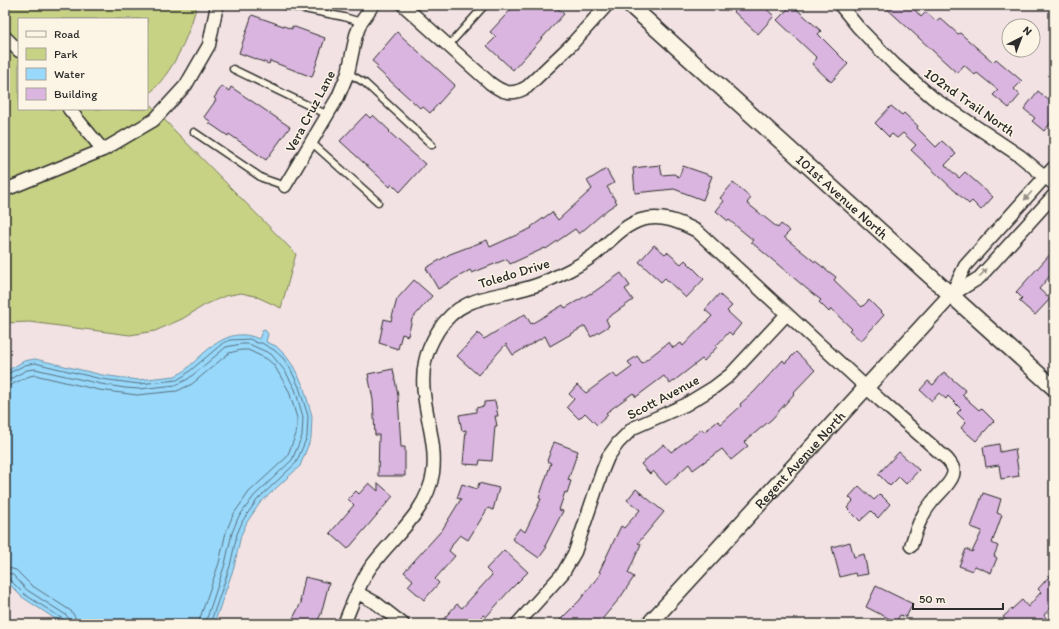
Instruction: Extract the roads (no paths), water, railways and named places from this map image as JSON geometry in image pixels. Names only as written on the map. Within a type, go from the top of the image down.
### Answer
[{"type":"street","points":[[5,190],[103,150],[154,120],[186,85],[209,45],[217,5]]},
{"type":"street","name":"Vera Cruz Lane","points":[[285,186],[338,97],[348,73],[356,35],[361,22],[373,5]]},
{"type":"street","points":[[403,5],[497,88],[504,92],[513,93],[527,87],[571,46],[607,5]]},
{"type":"street","name":"101st Avenue North","points":[[630,5],[1054,388]]},
{"type":"street","name":"102nd Trail North","points":[[840,5],[858,27],[894,64],[933,98],[1020,156],[1050,180]]},
{"type":"street","points":[[5,37],[18,50]]},
{"type":"street","points":[[70,110],[103,150]]},
{"type":"street","name":"Regent Avenue North","points":[[951,295],[965,266],[1050,180],[1054,167]]},
{"type":"street","name":"Regent Avenue North","points":[[649,624],[951,295],[979,278],[1054,195]]},
{"type":"street","name":"Toledo Drive","points":[[344,624],[366,574],[388,545],[414,517],[422,504],[428,489],[434,460],[425,395],[424,363],[428,350],[439,330],[459,309],[472,302],[486,296],[540,284],[575,267],[593,256],[630,225],[641,220],[655,218],[667,219],[682,223],[697,231],[786,314],[953,465],[954,474],[920,518],[911,546]]},
{"type":"street","name":"Scott Avenue","points":[[517,624],[563,573],[575,552],[603,469],[608,457],[618,443],[633,428],[685,405],[713,388],[730,375],[786,314]]},
{"type":"street","points":[[358,593],[376,603],[403,624]]},
{"type":"lane","points":[[284,5],[344,17],[361,22]]},
{"type":"lane","points":[[448,46],[485,5]]},
{"type":"lane","points":[[233,69],[328,115]]},
{"type":"lane","points":[[348,73],[365,82],[432,145]]},
{"type":"lane","points":[[194,132],[262,178],[285,186]]},
{"type":"lane","points":[[312,143],[378,202]]},
{"type":"water","points":[[265,330],[268,334],[266,342],[276,346],[286,356],[303,385],[312,416],[311,438],[300,466],[260,503],[247,522],[241,535],[234,567],[214,624],[63,624],[22,597],[5,580],[5,372],[24,361],[35,359],[102,375],[138,380],[175,376],[183,372],[208,349],[217,343],[237,335],[247,335],[259,339],[262,331]]}]
